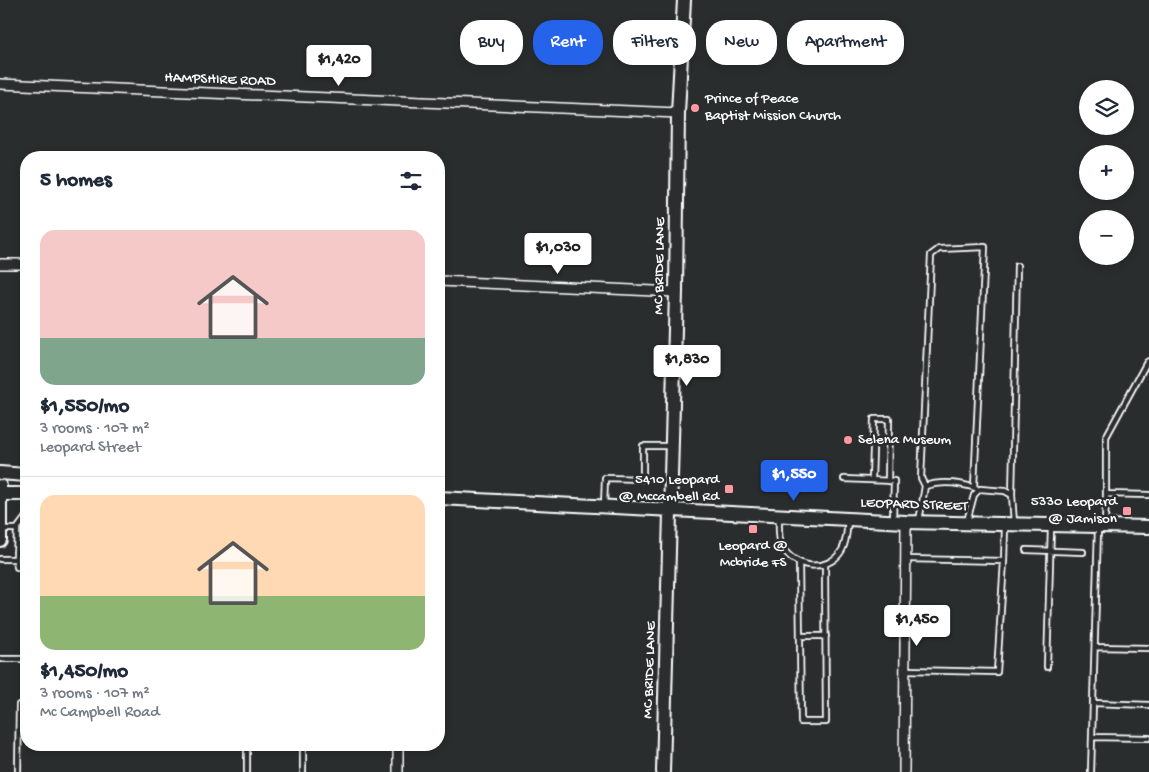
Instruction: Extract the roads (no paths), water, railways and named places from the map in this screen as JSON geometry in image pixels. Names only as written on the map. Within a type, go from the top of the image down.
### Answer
[{"type":"main road","name":"MC BRIDE LANE","points":[[663,772],[676,292],[678,114],[684,0]]},
{"type":"main road","points":[[0,473],[20,475]]},
{"type":"main road","points":[[0,540],[0,491],[20,493]]},
{"type":"main road","name":"LEOPARD STREET","points":[[445,498],[892,522],[1149,527]]},
{"type":"street","name":"HAMPSHIRE ROAD","points":[[0,84],[678,114]]},
{"type":"street","points":[[0,264],[20,264]]},
{"type":"street","points":[[445,282],[676,292]]},
{"type":"street","points":[[904,772],[906,559],[912,522]]},
{"type":"street","points":[[398,751],[398,772]]},
{"type":"lane","points":[[912,522],[925,486],[922,478],[931,255],[939,249],[985,247],[974,487]]},
{"type":"lane","points":[[905,670],[997,672],[1004,561],[1012,495],[1017,266]]},
{"type":"lane","points":[[1091,772],[1095,647],[1102,526],[1106,494],[1106,437],[1149,361]]},
{"type":"lane","points":[[872,480],[874,419],[889,419],[888,481]]},
{"type":"lane","points":[[604,507],[605,478],[643,479],[643,446],[672,446]]},
{"type":"lane","points":[[844,479],[894,481],[892,522]]},
{"type":"lane","points":[[925,486],[942,483],[980,489],[1005,490],[1012,495]]},
{"type":"lane","points":[[967,523],[974,495],[980,489]]},
{"type":"lane","points":[[1106,494],[1149,495]]},
{"type":"lane","points":[[778,515],[782,544],[791,558],[799,563],[817,566],[825,565],[836,558],[842,550],[846,538],[848,519]]},
{"type":"lane","points":[[20,525],[17,529],[16,552],[17,568],[20,568]]},
{"type":"lane","points":[[1047,667],[1051,525]]},
{"type":"lane","points":[[0,529],[17,529]]},
{"type":"lane","points":[[1026,550],[1083,552]]},
{"type":"lane","points":[[16,552],[20,551]]},
{"type":"lane","points":[[0,559],[16,559]]},
{"type":"lane","points":[[906,559],[1004,561]]},
{"type":"lane","points":[[799,563],[800,722],[826,722],[825,565]]},
{"type":"lane","points":[[800,636],[826,636]]},
{"type":"lane","points":[[1095,647],[1149,648]]},
{"type":"lane","points":[[0,659],[20,659]]},
{"type":"lane","points":[[1093,703],[1149,705]]},
{"type":"lane","points":[[18,772],[19,705]]},
{"type":"lane","points":[[1092,737],[1149,738]]},
{"type":"lane","points":[[247,772],[248,751]]},
{"type":"lane","points":[[303,751],[303,772]]},
{"type":"place","name":"Prince of Peace Baptist Mission Church","points":[[695,108]]},
{"type":"place","name":"Selena Museum","points":[[848,440]]},
{"type":"place","name":"5410 Leopard @ Mccambell Rd","points":[[729,489]]},
{"type":"place","name":"5330 Leopard @ Jamison","points":[[1127,511]]},
{"type":"place","name":"Leopard @ Mcbride FS","points":[[753,529]]}]
